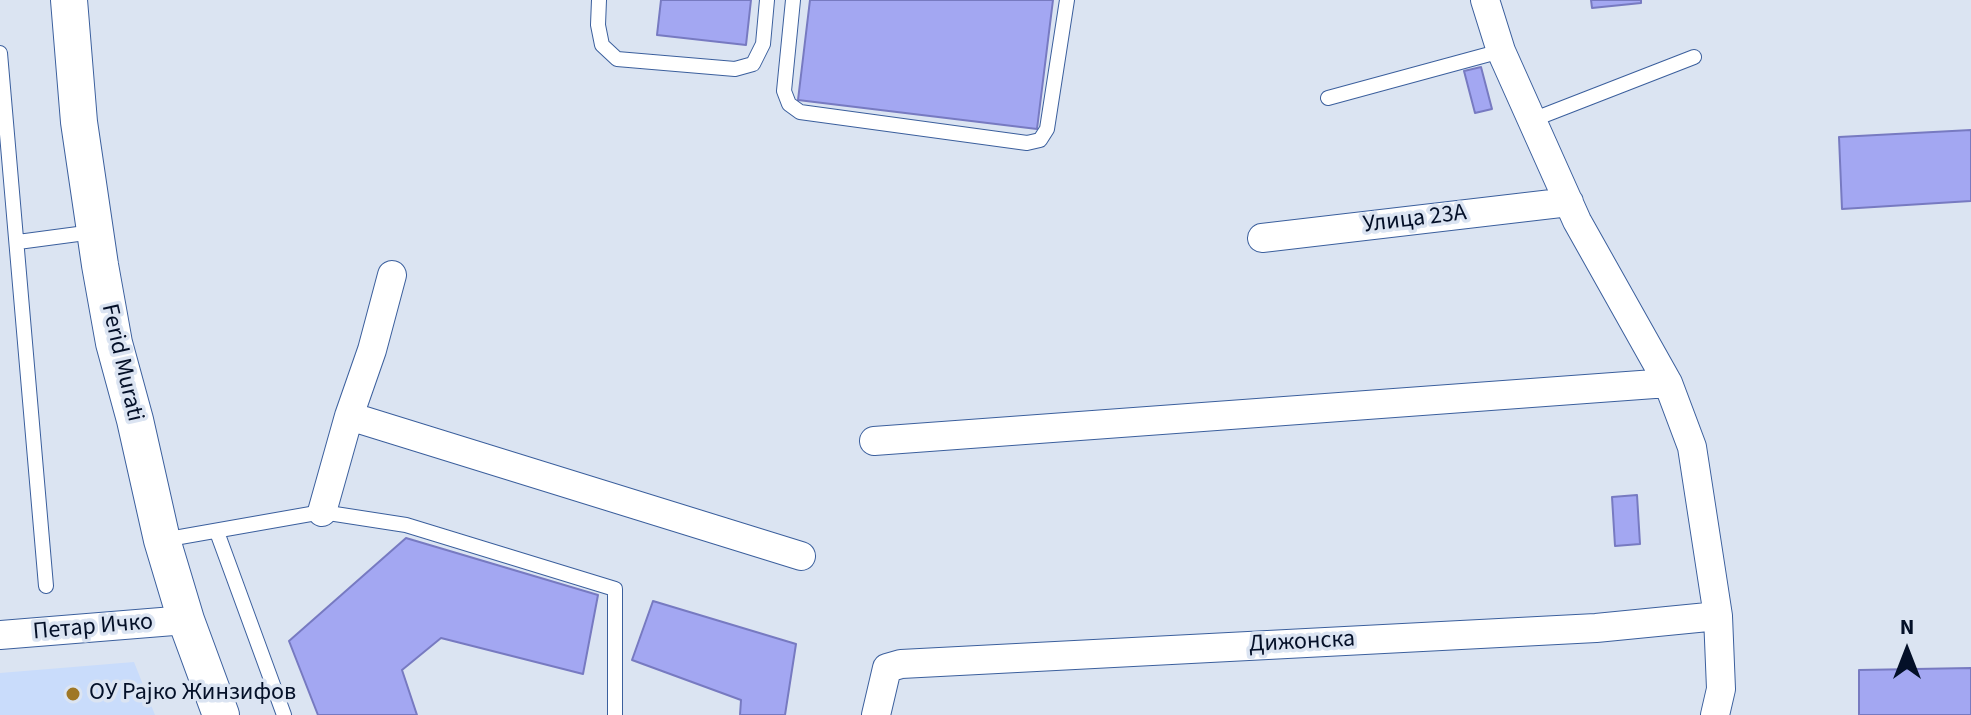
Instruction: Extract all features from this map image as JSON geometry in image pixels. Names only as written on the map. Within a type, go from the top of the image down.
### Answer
[{"type":"street","name":"Ferid Murati","points":[[69,0],[79,122],[114,343],[162,540],[186,620],[221,715]]},
{"type":"street","points":[[1485,0],[1501,51],[1569,202],[1668,383],[1692,447],[1718,616],[1721,689],[1715,715]]},
{"type":"street","name":"Улица 23А","points":[[1262,238],[1569,202]]},
{"type":"street","points":[[322,512],[392,275]]},
{"type":"street","points":[[874,441],[1668,383]]},
{"type":"street","points":[[349,416],[801,556]]},
{"type":"street","name":"Дижонска","points":[[876,715],[887,668],[901,664],[1596,628],[1718,616]]},
{"type":"street","name":"Петар Ичко","points":[[0,635],[186,620]]},
{"type":"lane","points":[[599,0],[598,25],[602,45],[617,59],[735,69],[753,64],[763,44],[767,0]]},
{"type":"lane","points":[[793,0],[784,91],[789,104],[800,112],[1027,143],[1040,140],[1047,129],[1067,0]]},
{"type":"lane","points":[[1328,98],[1501,51]]},
{"type":"lane","points":[[0,53],[46,586]]},
{"type":"lane","points":[[1532,120],[1694,57]]},
{"type":"lane","points":[[18,242],[94,231]]},
{"type":"lane","points":[[162,540],[322,512],[406,525],[615,589],[615,715]]},
{"type":"lane","points":[[217,532],[284,715]]},
{"type":"shaded area","name":"ОУ Рајко Жинзифов","points":[[134,662],[155,715],[0,715],[0,673]]},
{"type":"building","points":[[661,0],[751,0],[746,45],[657,35]]},
{"type":"building","points":[[810,0],[1053,0],[1037,129],[798,100]]},
{"type":"building","points":[[1591,0],[1641,0],[1641,3],[1592,8]]},
{"type":"building","points":[[1481,67],[1492,109],[1475,113],[1464,71]]},
{"type":"building","points":[[1971,130],[1971,201],[1842,209],[1839,137]]},
{"type":"building","points":[[1637,495],[1640,544],[1615,546],[1612,497]]},
{"type":"building","points":[[406,538],[598,595],[583,674],[441,638],[402,670],[417,715],[318,715],[289,641]]},
{"type":"building","points":[[653,601],[796,644],[785,715],[740,715],[741,700],[632,660]]},
{"type":"building","points":[[1971,668],[1971,715],[1859,715],[1859,670]]},
{"type":"place","name":"ОУ Рајко Жинзифов","points":[[73,694]]}]
